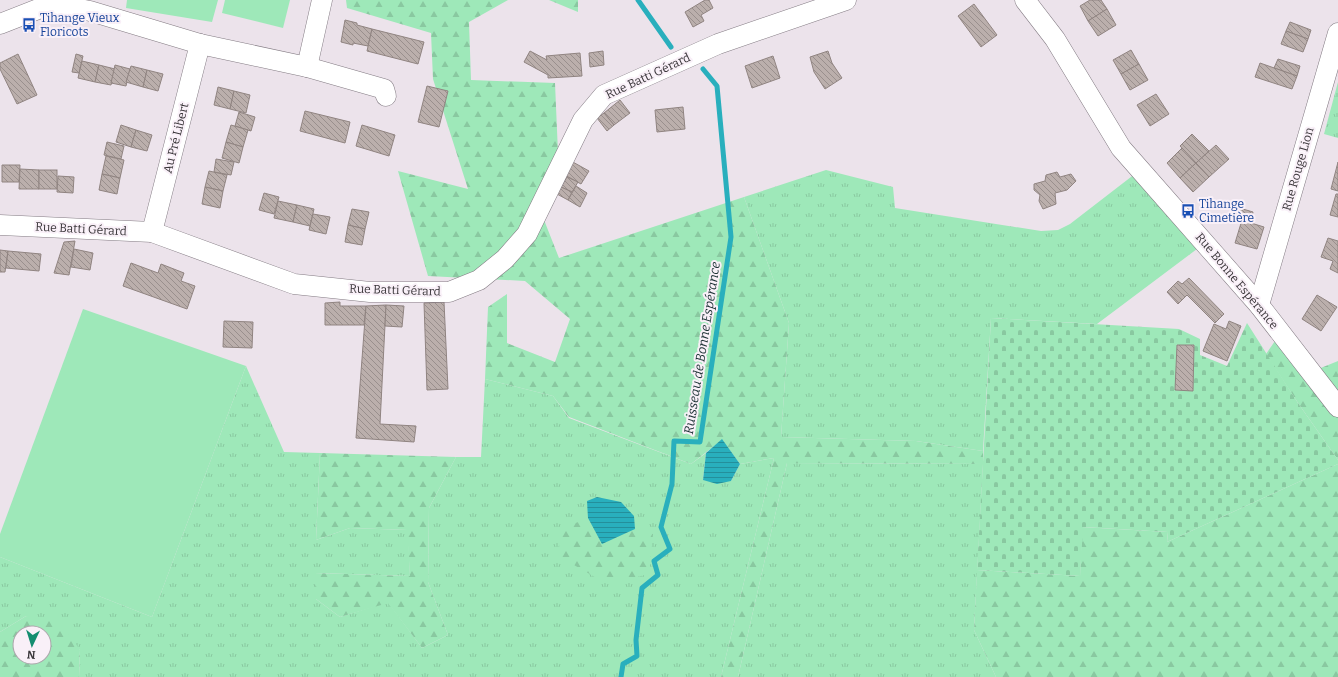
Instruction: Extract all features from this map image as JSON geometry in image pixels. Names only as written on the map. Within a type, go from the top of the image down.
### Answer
[{"type":"street","points":[[307,67],[322,0]]},
{"type":"street","name":"Rue Batti Gérard","points":[[0,225],[152,232],[294,284],[370,292],[449,292],[479,280],[504,259],[527,234],[583,120],[604,94],[718,44],[846,0]]},
{"type":"street","name":"Rue Bonne Espérance","points":[[1025,0],[1054,39],[1121,148],[1259,305],[1338,407]]},
{"type":"street","points":[[0,24],[51,4],[93,5],[200,44],[307,67],[384,89],[386,96]]},
{"type":"street","name":"Rue Rouge Lion","points":[[1259,305],[1338,33]]},
{"type":"street","name":"Au Pré Libert","points":[[152,232],[200,44]]},
{"type":"green space","points":[[127,0],[218,0],[212,22],[126,8]]},
{"type":"green space","points":[[225,0],[290,0],[283,28],[222,13]]},
{"type":"green space","points":[[346,0],[508,0],[469,22],[471,80],[555,83],[558,153],[535,197],[559,258],[744,197],[789,323],[781,437],[916,441],[983,451],[983,464],[787,463],[738,677],[721,677],[774,458],[740,464],[722,440],[691,464],[569,417],[553,396],[485,379],[488,307],[507,294],[507,343],[555,362],[570,319],[525,281],[428,276],[398,171],[468,189],[433,79],[431,33],[347,8]]},
{"type":"green space","points":[[549,0],[578,0],[578,12]]},
{"type":"green space","points":[[1338,82],[1338,138],[1324,134]]},
{"type":"green space","points":[[826,170],[893,187],[895,208],[1041,231],[1058,230],[1070,224],[1140,170],[1205,243],[1097,324],[991,318],[983,451],[916,441],[781,437],[789,323],[744,197]]},
{"type":"green space","points":[[83,309],[246,366],[152,617],[0,557],[0,534]]},
{"type":"green space","points":[[991,318],[1179,329],[1200,339],[1200,355],[1227,366],[1247,323],[1298,403],[1338,460],[1338,464],[1167,542],[1168,532],[1083,527],[1080,576],[977,570]]},
{"type":"green space","points":[[1277,338],[1306,374],[1338,361],[1338,460],[1266,354]]},
{"type":"green space","points":[[246,366],[284,452],[320,453],[316,540],[350,528],[408,530],[410,576],[316,573],[316,599],[340,617],[388,602],[422,648],[448,635],[428,582],[429,508],[456,457],[481,457],[485,379],[553,396],[569,418],[691,464],[706,453],[703,480],[731,481],[740,464],[774,458],[721,677],[79,677],[80,650],[52,632],[52,625],[40,625],[26,616],[0,632],[0,557],[152,617]]},
{"type":"green space","points":[[320,453],[456,457],[429,508],[428,582],[448,635],[422,648],[388,603],[340,617],[316,599],[315,573],[410,576],[407,530],[350,528],[316,540]]},
{"type":"green space","points":[[787,463],[983,464],[974,630],[996,677],[738,677]]},
{"type":"green space","points":[[1338,464],[1338,677],[996,677],[974,630],[977,570],[1080,576],[1082,527],[1168,532],[1167,542]]},
{"type":"green space","points":[[588,518],[602,544],[635,529],[653,534],[649,574],[607,584],[560,557],[558,530]]},
{"type":"green space","points":[[26,616],[60,622],[80,650],[79,677],[0,677],[0,632]]},
{"type":"water","points":[[722,439],[740,464],[731,481],[717,484],[703,480],[706,453]]},
{"type":"water","points":[[597,497],[621,502],[634,516],[635,529],[602,544],[588,518],[587,501]]},
{"type":"building","points":[[705,0],[709,0],[713,8],[701,15],[704,21],[693,27],[685,12]]},
{"type":"building","points":[[1090,0],[1101,0],[1107,9],[1088,21],[1080,6]]},
{"type":"building","points":[[974,4],[997,35],[981,47],[958,16]]},
{"type":"building","points":[[1107,9],[1116,25],[1098,36],[1088,21]]},
{"type":"building","points":[[345,20],[372,29],[368,46],[353,43],[353,45],[341,42]]},
{"type":"building","points":[[1290,22],[1311,30],[1308,39],[1286,31]]},
{"type":"building","points":[[372,29],[424,42],[418,64],[367,51]]},
{"type":"building","points":[[1286,31],[1308,39],[1303,52],[1281,44]]},
{"type":"building","points":[[1131,50],[1139,64],[1121,74],[1113,60]]},
{"type":"building","points":[[530,51],[547,60],[546,56],[580,53],[582,76],[548,78],[548,75],[524,62]]},
{"type":"building","points":[[603,51],[604,65],[590,67],[589,53]]},
{"type":"building","points":[[828,51],[832,63],[842,78],[825,89],[814,72],[810,57]]},
{"type":"building","points":[[18,54],[37,95],[17,104],[0,69],[0,63]]},
{"type":"building","points":[[76,54],[83,56],[79,73],[72,72]]},
{"type":"building","points":[[773,56],[780,78],[752,88],[745,66]]},
{"type":"building","points":[[1278,59],[1300,66],[1297,76],[1274,68]]},
{"type":"building","points":[[82,61],[99,65],[95,82],[78,78]]},
{"type":"building","points":[[1260,63],[1297,76],[1292,89],[1255,77]]},
{"type":"building","points":[[1139,64],[1148,80],[1130,90],[1121,74]]},
{"type":"building","points":[[99,65],[115,69],[111,85],[95,82]]},
{"type":"building","points":[[115,65],[130,69],[126,86],[111,83]]},
{"type":"building","points":[[131,66],[147,70],[143,87],[126,82]]},
{"type":"building","points":[[147,70],[163,74],[158,91],[143,87]]},
{"type":"building","points":[[427,86],[448,91],[439,127],[418,122]]},
{"type":"building","points":[[218,87],[234,91],[230,109],[214,105]]},
{"type":"building","points":[[234,91],[250,95],[246,113],[230,109]]},
{"type":"building","points":[[1156,94],[1169,114],[1150,126],[1137,105]]},
{"type":"building","points":[[620,100],[630,113],[614,125],[604,113]]},
{"type":"building","points":[[683,107],[685,129],[657,132],[655,110]]},
{"type":"building","points":[[305,111],[350,122],[345,143],[300,131]]},
{"type":"building","points":[[239,112],[255,117],[251,131],[235,126]]},
{"type":"building","points":[[604,113],[614,125],[607,131],[597,118]]},
{"type":"building","points":[[121,125],[136,130],[131,147],[116,142]]},
{"type":"building","points":[[231,125],[248,130],[243,147],[226,142]]},
{"type":"building","points":[[362,125],[395,135],[389,156],[356,146]]},
{"type":"building","points":[[136,130],[152,135],[147,151],[131,147]]},
{"type":"building","points":[[1192,134],[1209,151],[1196,163],[1180,146]]},
{"type":"building","points":[[107,142],[124,146],[121,159],[104,155]]},
{"type":"building","points":[[226,142],[243,147],[239,163],[222,158]]},
{"type":"building","points":[[1216,145],[1229,159],[1209,177],[1196,163]]},
{"type":"building","points":[[1182,148],[1196,163],[1180,178],[1167,163]]},
{"type":"building","points":[[106,156],[124,160],[120,178],[102,174]]},
{"type":"building","points":[[216,159],[234,162],[231,175],[214,172]]},
{"type":"building","points":[[571,161],[589,171],[581,184],[563,174]]},
{"type":"building","points":[[1338,162],[1338,191],[1331,189]]},
{"type":"building","points":[[1196,163],[1209,177],[1193,192],[1180,178]]},
{"type":"building","points":[[2,165],[20,165],[19,182],[2,182]]},
{"type":"building","points":[[20,169],[39,170],[39,189],[19,189]]},
{"type":"building","points":[[39,170],[57,170],[57,189],[39,189]]},
{"type":"building","points":[[209,171],[227,175],[223,191],[205,187]]},
{"type":"building","points":[[1057,172],[1060,177],[1071,174],[1076,181],[1067,190],[1055,193],[1056,204],[1043,209],[1039,201],[1040,195],[1034,190],[1034,184],[1045,181],[1046,175]]},
{"type":"building","points":[[102,174],[120,178],[117,194],[99,190]]},
{"type":"building","points":[[58,176],[74,177],[73,193],[57,192]]},
{"type":"building","points":[[567,177],[578,182],[572,192],[561,187]]},
{"type":"building","points":[[576,186],[587,193],[580,207],[568,200]]},
{"type":"building","points":[[205,187],[223,191],[220,208],[202,204]]},
{"type":"building","points":[[561,187],[572,192],[568,200],[557,194]]},
{"type":"building","points":[[264,193],[279,197],[274,214],[259,210]]},
{"type":"building","points":[[1336,194],[1338,194],[1338,217],[1330,215]]},
{"type":"building","points":[[278,201],[297,205],[293,222],[274,218]]},
{"type":"building","points":[[297,205],[314,209],[310,226],[293,222]]},
{"type":"building","points":[[1236,207],[1253,212],[1251,223],[1264,227],[1257,249],[1235,243],[1242,220],[1233,218]]},
{"type":"building","points":[[352,209],[369,212],[365,229],[348,225]]},
{"type":"building","points":[[313,214],[330,217],[326,234],[309,230]]},
{"type":"building","points":[[348,225],[365,229],[362,245],[345,242]]},
{"type":"building","points":[[1328,238],[1338,241],[1338,273],[1330,269],[1333,261],[1321,257]]},
{"type":"building","points":[[75,241],[69,275],[54,273],[64,242]]},
{"type":"building","points":[[74,249],[93,253],[90,270],[71,267]]},
{"type":"building","points":[[0,250],[8,251],[5,272],[0,272]]},
{"type":"building","points":[[8,251],[41,254],[39,271],[6,268]]},
{"type":"building","points":[[131,263],[158,273],[161,264],[184,273],[181,281],[195,286],[187,309],[123,286]]},
{"type":"building","points":[[1189,278],[1224,314],[1215,323],[1187,295],[1178,304],[1167,292],[1178,281],[1182,284]]},
{"type":"building","points":[[1317,295],[1337,307],[1321,331],[1302,319]]},
{"type":"building","points":[[340,302],[340,306],[366,306],[364,325],[325,325],[325,303]]},
{"type":"building","points":[[444,302],[448,389],[427,390],[424,303]]},
{"type":"building","points":[[386,305],[380,424],[416,426],[414,442],[356,438],[366,306]]},
{"type":"building","points":[[386,305],[404,306],[402,327],[385,326]]},
{"type":"building","points":[[224,321],[253,322],[252,348],[223,347]]},
{"type":"building","points":[[1229,321],[1241,326],[1227,361],[1203,351],[1214,324],[1226,329]]},
{"type":"building","points":[[1177,345],[1194,345],[1193,391],[1175,390]]},
{"type":"waterway","points":[[638,0],[671,47]]},
{"type":"waterway","name":"Ruisseau de Bonne Espérance","points":[[621,677],[623,664],[637,656],[636,640],[642,588],[658,575],[654,561],[670,549],[661,527],[672,484],[674,441],[700,442],[731,237],[717,86],[703,69]]},
{"type":"place","name":"Tihange Vieux Floricots","points":[[29,25]]},
{"type":"place","name":"Tihange Cimetière","points":[[1188,211]]}]
